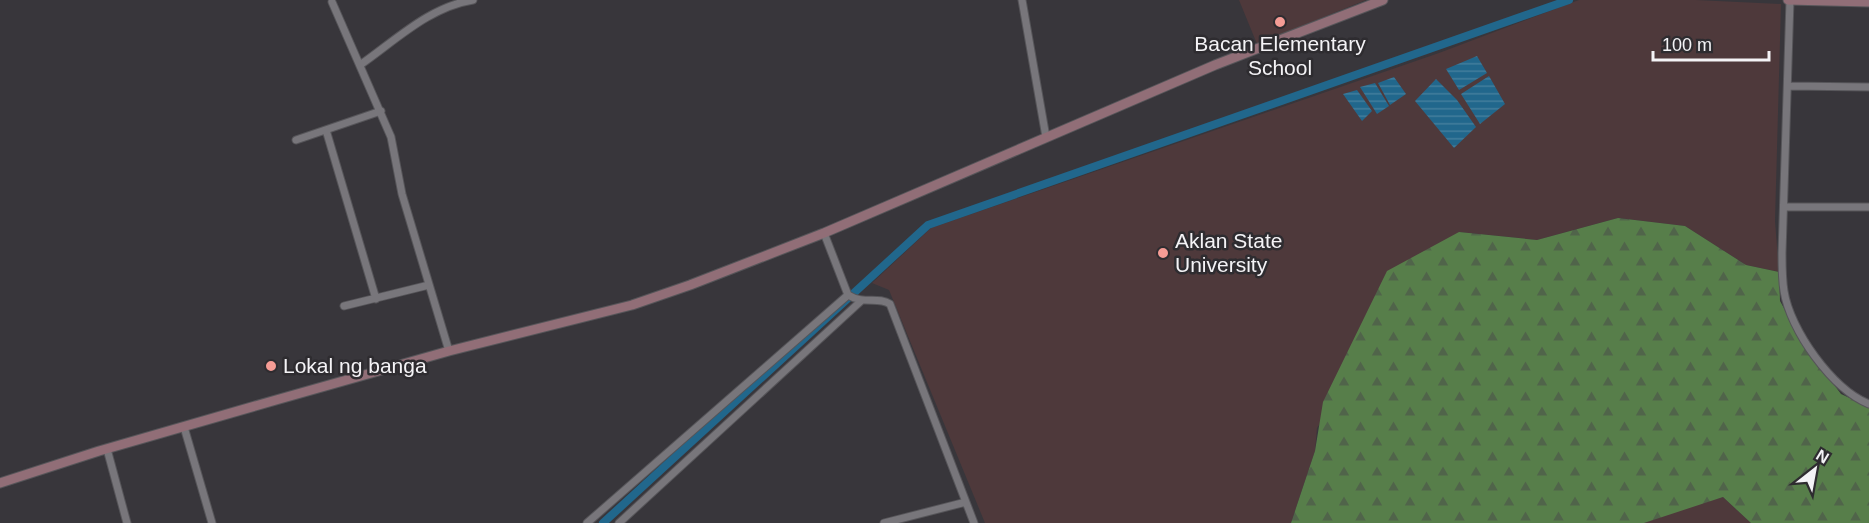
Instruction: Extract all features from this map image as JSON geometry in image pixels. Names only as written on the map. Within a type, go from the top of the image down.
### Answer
[{"type":"main road","points":[[0,483],[107,449],[450,351],[632,305],[690,285],[824,232],[1215,65],[1383,0]]},
{"type":"main road","points":[[1789,0],[1869,2]]},
{"type":"street","points":[[360,65],[445,6],[473,0]]},
{"type":"street","points":[[1022,0],[1046,137]]},
{"type":"street","points":[[1789,0],[1782,253],[1784,292],[1809,349],[1826,371],[1869,404]]},
{"type":"street","points":[[332,2],[391,137],[402,194],[450,351]]},
{"type":"street","points":[[1788,86],[1869,87]]},
{"type":"street","points":[[296,140],[381,111]]},
{"type":"street","points":[[326,130],[376,299]]},
{"type":"street","points":[[1784,207],[1869,207]]},
{"type":"street","points":[[824,232],[853,298]]},
{"type":"street","points":[[344,306],[429,285]]},
{"type":"street","points":[[619,523],[853,298]]},
{"type":"street","points":[[588,523],[853,298],[885,301],[890,304],[974,523]]},
{"type":"street","points":[[184,427],[212,523]]},
{"type":"street","points":[[107,449],[128,523]]},
{"type":"street","points":[[884,523],[966,502]]},
{"type":"shaded area","name":"Bacan Elementary School","points":[[1239,0],[1366,0],[1257,44]]},
{"type":"shaded area","name":"Aklan State University","points":[[1579,0],[1696,0],[1781,4],[1775,221],[1779,272],[1746,265],[1685,226],[1618,218],[1537,240],[1459,232],[1317,428],[1315,451],[1291,523],[985,523],[889,290],[872,283],[931,228],[1439,53]]},
{"type":"shaded area","points":[[1723,497],[1751,523],[1644,523],[1684,508]]},
{"type":"green space","points":[[1618,218],[1685,226],[1746,265],[1779,272],[1780,301],[1804,345],[1841,394],[1869,407],[1869,523],[1751,523],[1723,497],[1644,523],[1291,523],[1315,451],[1323,402],[1387,271],[1459,232],[1537,240]]},
{"type":"water","points":[[1477,56],[1487,73],[1459,90],[1446,69]]},
{"type":"water","points":[[1489,76],[1505,104],[1480,124],[1461,94]]},
{"type":"water","points":[[1394,77],[1406,94],[1390,105],[1378,83]]},
{"type":"water","points":[[1436,79],[1457,100],[1476,127],[1454,148],[1415,101]]},
{"type":"water","points":[[1375,83],[1389,106],[1377,114],[1360,87]]},
{"type":"water","points":[[1357,90],[1372,111],[1362,121],[1343,94]]},
{"type":"waterway","points":[[603,523],[928,225],[1569,0]]},
{"type":"place","name":"Bacan Elementary School","points":[[1280,22]]},
{"type":"place","name":"Aklan State University","points":[[1163,253]]},
{"type":"place","name":"Lokal ng banga","points":[[271,366]]}]
